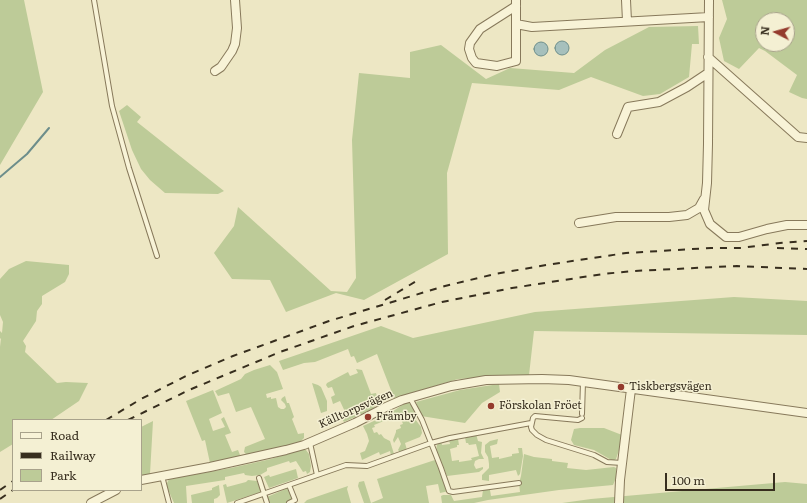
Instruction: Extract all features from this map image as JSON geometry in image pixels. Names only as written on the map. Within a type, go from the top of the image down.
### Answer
[{"type":"street","points":[[215,71],[221,67],[235,44],[235,0]]},
{"type":"street","points":[[626,0],[627,21]]},
{"type":"street","points":[[709,0],[708,144],[707,183],[704,199],[704,210],[710,224],[726,237],[739,237],[787,224],[807,225]]},
{"type":"street","points":[[516,3],[516,61],[497,66],[476,63],[472,58],[469,49],[470,43],[480,29],[516,3]]},
{"type":"street","points":[[516,24],[532,27],[709,17]]},
{"type":"street","points":[[708,57],[798,137],[807,138]]},
{"type":"street","points":[[617,134],[628,107],[659,102],[687,87],[708,73]]},
{"type":"street","points":[[579,223],[616,217],[669,217],[687,215],[699,208],[704,199]]},
{"type":"street","name":"Källtorpsvägen","points":[[142,480],[272,454],[310,442],[355,423],[386,407],[410,398],[451,386],[486,380],[542,379],[584,382],[807,413]]},
{"type":"street","points":[[619,503],[622,463],[631,389]]},
{"type":"street","points":[[91,503],[114,491]]},
{"type":"lane","points":[[94,0],[113,112],[128,168],[157,256]]},
{"type":"lane","points":[[584,382],[582,416],[578,420],[536,416],[533,418],[531,423],[532,430],[546,440],[594,455],[607,462],[622,463]]},
{"type":"lane","points":[[410,398],[442,468],[449,491],[453,492],[518,483]]},
{"type":"lane","points":[[237,503],[346,465],[366,466],[431,443],[450,438],[531,423]]},
{"type":"lane","points":[[310,442],[317,474]]},
{"type":"lane","points":[[162,476],[169,503]]},
{"type":"lane","points":[[258,478],[267,503]]},
{"type":"lane","points":[[289,485],[295,500],[289,503]]},
{"type":"green space","points":[[0,0],[24,0],[43,92],[0,165]]},
{"type":"green space","points":[[722,0],[807,0],[807,99],[789,92],[797,75],[766,52],[795,52],[795,12],[755,12],[755,52],[739,69],[724,61],[719,38],[727,19]]},
{"type":"green space","points":[[698,26],[699,44],[692,44],[689,77],[660,94],[643,96],[591,77],[559,90],[472,83],[447,173],[448,254],[364,300],[336,293],[286,312],[270,280],[232,279],[214,253],[234,226],[238,207],[331,291],[347,292],[356,278],[352,140],[359,73],[410,78],[410,52],[441,45],[486,79],[510,68],[574,73],[605,50],[649,27]]},
{"type":"green space","points":[[127,105],[141,117],[137,122],[224,191],[218,194],[165,193],[150,180],[141,169],[132,150],[119,111]]},
{"type":"green space","points":[[26,261],[69,265],[69,274],[65,282],[42,296],[42,304],[37,311],[36,321],[23,341],[26,346],[25,352],[57,383],[88,383],[79,401],[52,419],[12,419],[12,445],[0,452],[0,331],[2,333],[3,322],[0,315],[0,279],[9,269]]},
{"type":"green space","points":[[734,297],[807,301],[807,335],[534,331],[529,375],[458,379],[394,398],[377,354],[357,363],[354,356],[351,357],[348,349],[315,362],[304,363],[283,370],[279,361],[381,326],[413,338],[535,312]]},
{"type":"green space","points":[[270,365],[277,372],[283,389],[266,394],[267,398],[276,398],[278,407],[284,409],[286,407],[285,404],[281,400],[285,396],[294,417],[292,419],[298,434],[304,433],[304,438],[300,442],[247,455],[244,452],[245,447],[265,439],[251,407],[236,412],[229,393],[218,396],[215,391],[241,379],[245,374]]},
{"type":"green space","points":[[356,369],[362,370],[371,394],[376,393],[376,404],[373,409],[344,422],[342,419],[347,416],[340,401],[333,404],[331,397],[335,395],[332,387],[328,388],[326,385],[327,383],[348,372],[350,376],[358,373]]},
{"type":"green space","points":[[312,383],[321,387],[327,401],[327,411],[321,413]]},
{"type":"green space","points":[[499,384],[500,392],[482,403],[465,423],[421,416],[416,402],[460,390]]},
{"type":"green space","points":[[213,390],[222,413],[209,419],[213,431],[225,427],[221,419],[224,417],[231,433],[225,435],[232,452],[238,450],[240,455],[237,458],[210,463],[205,440],[202,441],[186,401]]},
{"type":"green space","points":[[405,403],[409,403],[414,408],[416,413],[415,419],[421,427],[422,433],[420,437],[405,443],[407,450],[400,452],[398,450],[401,444],[398,437],[394,443],[393,440],[396,430],[401,428],[400,425],[403,424],[401,419],[398,420],[396,416],[374,425],[375,427],[372,428],[374,433],[377,432],[379,435],[381,434],[384,438],[390,441],[394,454],[391,455],[390,451],[380,455],[379,452],[362,460],[360,453],[365,451],[369,441],[363,426],[389,414]]},
{"type":"green space","points":[[153,421],[150,474],[142,476],[142,426]]},
{"type":"green space","points":[[604,428],[622,435],[616,459],[613,461],[594,450],[574,445],[571,440],[574,429]]},
{"type":"green space","points":[[476,434],[478,441],[482,442],[481,453],[484,459],[475,461],[474,465],[476,469],[483,467],[483,469],[479,472],[447,476],[436,450],[437,445],[441,441],[442,445],[450,444],[449,440],[458,439],[459,445],[450,449],[452,461],[459,460],[459,462],[472,460],[471,458],[479,456],[476,444],[469,445],[466,443],[465,437]]},
{"type":"green space","points":[[498,439],[497,444],[490,446],[492,458],[499,457],[499,459],[512,456],[512,454],[519,453],[518,448],[522,448],[523,456],[520,474],[518,476],[516,470],[489,475],[489,481],[482,480],[482,475],[489,468],[485,445],[490,441]]},
{"type":"green space","points":[[302,449],[306,450],[309,454],[311,466],[310,472],[307,474],[306,471],[303,472],[296,461],[290,463],[289,461],[267,468],[267,471],[260,475],[252,476],[245,475],[244,473],[225,477],[225,480],[186,486],[187,503],[174,503],[166,485],[169,479],[271,459]]},
{"type":"green space","points":[[524,454],[552,459],[552,461],[568,463],[567,468],[586,470],[614,467],[616,468],[616,478],[613,485],[559,490],[474,503],[442,503],[441,496],[443,495],[451,495],[454,501],[482,497],[483,490],[490,490],[491,496],[520,492],[519,483]]},
{"type":"green space","points":[[438,459],[449,491],[440,493],[438,484],[426,486],[429,503],[371,503],[383,498],[377,479]]},
{"type":"green space","points":[[296,469],[298,478],[269,488],[264,477],[269,475],[270,477]]},
{"type":"green space","points":[[248,480],[257,481],[261,492],[227,503],[223,485],[226,484],[227,487],[246,482]]},
{"type":"green space","points":[[364,481],[371,503],[364,503],[358,486],[359,482]]},
{"type":"green space","points":[[785,482],[807,484],[807,503],[562,503],[591,499]]},
{"type":"green space","points":[[219,485],[220,495],[214,499],[214,503],[192,503],[191,495],[212,490],[212,488]]},
{"type":"green space","points":[[348,486],[347,489],[351,503],[304,503],[307,500]]},
{"type":"green space","points":[[288,488],[292,500],[287,503],[269,503],[267,497]]},
{"type":"water","points":[[559,41],[565,41],[569,45],[569,51],[565,55],[559,55],[555,51],[555,45]]},
{"type":"water","points":[[538,42],[544,42],[548,46],[548,52],[544,56],[538,56],[534,52],[534,46]]},
{"type":"waterway","points":[[0,177],[27,154],[49,128]]},
{"type":"railway","points":[[108,419],[141,399],[186,376],[233,356],[329,321],[445,286],[495,274],[626,253],[711,248],[740,248],[807,241]]},
{"type":"railway","points":[[777,248],[807,249]]},
{"type":"railway","points":[[130,419],[189,390],[280,352],[354,326],[442,302],[512,288],[603,274],[633,271],[737,266],[807,269]]},
{"type":"railway","points":[[385,300],[418,280]]},
{"type":"railway","points":[[0,490],[12,482]]},
{"type":"railway","points":[[0,499],[12,491]]},
{"type":"place","name":"Tiskbergsvägen","points":[[621,387]]},
{"type":"place","name":"Förskolan Fröet","points":[[491,406]]},
{"type":"place","name":"Främby","points":[[368,417]]}]
